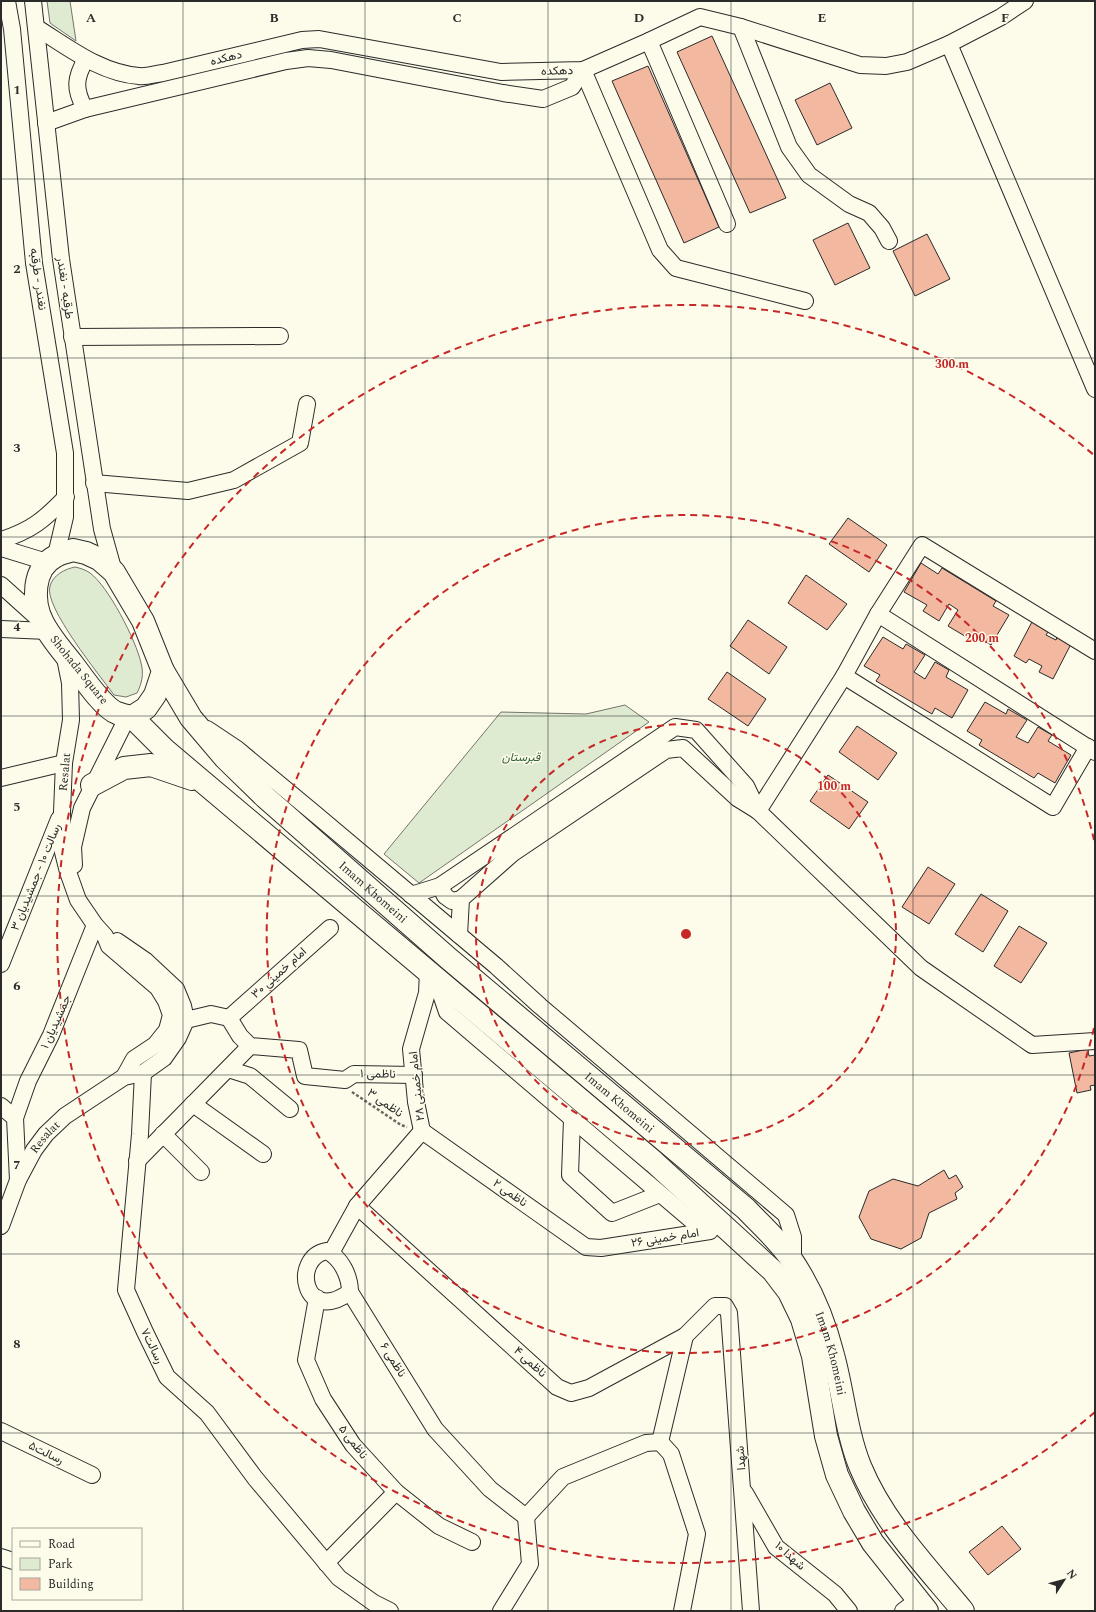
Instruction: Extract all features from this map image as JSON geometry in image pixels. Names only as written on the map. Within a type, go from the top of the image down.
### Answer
[{"type":"highway","points":[[52,558],[73,550],[86,552],[99,559],[114,572],[143,622],[162,671],[155,695],[146,708],[130,716]]},
{"type":"highway","name":"Shohada Square","points":[[52,558],[40,569],[37,582],[36,596],[45,626],[101,701],[116,713],[130,716]]},
{"type":"highway","name":"Imam Khomeini","points":[[162,671],[191,718],[225,758],[265,797],[448,958],[746,1209],[788,1255],[806,1282],[821,1316],[834,1355],[850,1431],[860,1465],[875,1497],[894,1527],[964,1611]]},
{"type":"highway","name":"Imam Khomeini","points":[[130,716],[165,750],[206,785],[648,1157],[773,1271],[789,1292],[802,1319],[813,1356],[826,1436],[836,1474],[854,1512],[916,1607]]},
{"type":"highway","points":[[92,785],[124,768],[151,765],[206,785]]},
{"type":"street","name":"نغندر - طرقبه","points":[[6,1],[12,29],[34,263],[65,453],[65,517],[52,558]]},
{"type":"street","name":"طرقبه - نغندر","points":[[33,1],[61,259],[72,337],[102,529],[114,572]]},
{"type":"street","points":[[805,301],[676,268],[660,250],[583,70],[700,17],[741,27],[860,65],[886,66],[907,62],[949,44],[1002,17],[1025,1]]},
{"type":"street","points":[[741,27],[790,147],[801,164],[809,175],[849,204],[869,213],[882,228],[889,241]]},
{"type":"street","name":"دهکده","points":[[37,28],[86,59],[115,72],[140,76],[163,73],[302,40],[319,40],[501,72],[583,70]]},
{"type":"street","points":[[649,41],[727,224]]},
{"type":"street","points":[[949,44],[1095,389]]},
{"type":"street","name":"دهکده","points":[[46,123],[85,109],[286,61],[308,58],[331,60],[504,94],[543,99],[572,87],[583,70]]},
{"type":"street","points":[[85,109],[79,97],[77,84],[79,70],[86,59]]},
{"type":"street","points":[[501,72],[504,94]]},
{"type":"street","points":[[72,337],[280,336]]},
{"type":"street","points":[[94,483],[188,491],[234,480],[300,443],[307,404]]},
{"type":"street","points":[[1,540],[18,535],[45,519],[66,496]]},
{"type":"street","points":[[758,811],[844,676],[878,614],[922,545],[1095,651]]},
{"type":"street","points":[[1,548],[52,558]]},
{"type":"street","points":[[1,584],[45,626]]},
{"type":"street","points":[[844,676],[1053,807],[1091,750],[878,614]]},
{"type":"street","points":[[1,628],[45,626]]},
{"type":"street","name":"Resalat","points":[[63,652],[70,683],[71,720],[64,763],[62,812],[63,852],[68,872],[78,900],[109,946],[158,988],[166,1001],[171,1015],[167,1030],[155,1045],[134,1060],[124,1077]]},
{"type":"street","name":"Resalat","points":[[75,890],[73,847],[82,808],[92,785],[130,716]]},
{"type":"street","points":[[191,718],[237,749],[496,966],[540,1006],[786,1215],[793,1237],[794,1263]]},
{"type":"street","points":[[411,895],[440,886],[675,727],[696,730],[746,786],[758,811]]},
{"type":"street","points":[[683,748],[685,728]]},
{"type":"street","points":[[440,886],[445,896],[452,901],[460,899],[513,853],[666,750],[683,748],[737,798],[758,811],[921,968],[1032,1045],[1095,1041]]},
{"type":"street","points":[[1,778],[64,763]]},
{"type":"street","name":"رسالت ۱۰ - جمشیدیان ۳","points":[[1,964],[62,812]]},
{"type":"street","points":[[459,935],[460,899]]},
{"type":"street","name":"امام خمینی ۳۰","points":[[229,1018],[330,928]]},
{"type":"street","points":[[100,931],[115,939],[146,961],[176,989],[183,1006],[186,1020],[211,1014],[229,1018],[240,1036],[250,1046],[299,1050],[305,1076],[345,1080]]},
{"type":"street","name":"جمشیدیان ۱","points":[[15,1118],[28,1081],[100,931]]},
{"type":"street","points":[[431,973],[447,1012],[704,1231]]},
{"type":"street","name":"امام خمینی ۲۸","points":[[422,1131],[416,1102],[412,1049],[431,973]]},
{"type":"street","points":[[526,1023],[540,1006]]},
{"type":"street","name":"Resalat","points":[[1,1226],[18,1180],[34,1150],[46,1134],[65,1116],[124,1077],[143,1073],[164,1058],[178,1038],[186,1020]]},
{"type":"street","points":[[137,1161],[250,1046]]},
{"type":"street","points":[[228,1069],[250,1076],[290,1109]]},
{"type":"street","name":"رسالت۷","points":[[143,1073],[126,1290],[145,1332],[167,1377],[206,1413],[255,1478],[339,1578],[374,1603],[390,1611]]},
{"type":"street","name":"ناظمی ۱","points":[[345,1080],[354,1074],[414,1075]]},
{"type":"street","points":[[194,1104],[263,1154]]},
{"type":"street","points":[[1,1106],[15,1118],[18,1180]]},
{"type":"street","points":[[572,1119],[570,1175],[612,1214],[660,1194]]},
{"type":"street","points":[[331,1253],[357,1206],[422,1131]]},
{"type":"street","name":"ناظمی ۲","points":[[422,1131],[586,1247],[601,1248]]},
{"type":"street","points":[[163,1134],[201,1172]]},
{"type":"street","name":"ناظمی ۴","points":[[357,1206],[557,1387],[571,1393],[588,1388],[685,1336],[715,1306],[725,1306]]},
{"type":"street","name":"امام خمینی ۲۶","points":[[601,1248],[704,1231],[729,1230]]},
{"type":"street","points":[[327,1251],[331,1253],[342,1265],[350,1284],[350,1292],[342,1297],[326,1302],[316,1298],[310,1293],[306,1285],[308,1267],[314,1257],[321,1252],[327,1251]]},
{"type":"street","name":"ناظمی ۶","points":[[350,1292],[435,1429],[490,1489],[526,1517]]},
{"type":"street","name":"ناظمی ۵","points":[[316,1298],[306,1360],[323,1399],[353,1445],[396,1492],[439,1526],[472,1542]]},
{"type":"street","name":"شهدا","points":[[725,1306],[729,1313],[751,1611]]},
{"type":"street","points":[[660,1442],[685,1336]]},
{"type":"street","name":"رسالت۵","points":[[1,1431],[92,1475]]},
{"type":"street","points":[[501,1611],[530,1564],[526,1517],[563,1477],[646,1443],[660,1442]]},
{"type":"street","points":[[660,1442],[671,1454],[696,1534],[682,1611]]},
{"type":"street","name":"شهدا ۱۰","points":[[743,1490],[776,1547],[835,1594],[850,1611]]},
{"type":"street","points":[[326,1563],[396,1492]]},
{"type":"street","points":[[1,1557],[12,1561]]},
{"type":"path","name":"ناظمی ۳","points":[[345,1080],[352,1092],[401,1125],[422,1131]]},
{"type":"green space","points":[[47,1],[70,1],[76,41],[50,23]]},
{"type":"green space","points":[[75,567],[88,572],[105,589],[127,628],[138,653],[142,667],[142,678],[137,693],[126,697],[114,695],[74,641],[55,609],[50,596],[50,586],[60,573]]},
{"type":"green space","name":"قبرستان","points":[[625,705],[649,722],[419,883],[384,854],[501,712],[586,714]]},
{"type":"building","points":[[712,36],[786,198],[750,213],[677,52]]},
{"type":"building","points":[[648,66],[719,227],[684,243],[612,81]]},
{"type":"building","points":[[830,83],[852,128],[817,145],[795,100]]},
{"type":"building","points":[[848,223],[870,268],[835,285],[813,240]]},
{"type":"building","points":[[927,234],[950,279],[915,296],[893,251]]},
{"type":"building","points":[[848,518],[887,545],[869,572],[829,544]]},
{"type":"building","points":[[921,563],[938,574],[942,568],[996,601],[993,606],[1009,615],[991,645],[971,633],[968,638],[948,626],[958,610],[949,604],[939,621],[923,611],[927,605],[904,592]]},
{"type":"building","points":[[806,575],[847,604],[827,630],[788,603]]},
{"type":"building","points":[[748,620],[787,647],[769,674],[730,646]]},
{"type":"building","points":[[1033,620],[1050,629],[1046,635],[1056,640],[1057,637],[1071,644],[1053,679],[1039,672],[1042,666],[1029,659],[1026,663],[1014,656]]},
{"type":"building","points":[[883,637],[903,649],[906,644],[925,655],[914,672],[925,679],[935,662],[949,670],[946,677],[968,690],[952,718],[935,708],[932,714],[876,681],[880,675],[864,666]]},
{"type":"building","points":[[727,672],[766,699],[748,726],[708,699]]},
{"type":"building","points":[[985,702],[1006,714],[1008,709],[1027,720],[1016,737],[1028,743],[1038,727],[1052,735],[1048,741],[1071,755],[1055,783],[1038,773],[1034,778],[979,745],[982,740],[967,731]]},
{"type":"building","points":[[857,726],[897,753],[878,780],[839,752]]},
{"type":"building","points":[[828,775],[868,802],[849,829],[810,801]]},
{"type":"building","points":[[928,867],[955,884],[929,924],[902,907]]},
{"type":"building","points":[[981,894],[1008,911],[983,952],[955,934]]},
{"type":"building","points":[[1019,926],[1047,943],[1021,983],[994,966]]},
{"type":"building","points":[[1088,1049],[1089,1056],[1095,1055],[1095,1085],[1090,1086],[1091,1090],[1077,1093],[1069,1053]]},
{"type":"building","points":[[944,1170],[949,1179],[956,1175],[963,1187],[955,1193],[957,1199],[929,1213],[921,1238],[901,1249],[871,1239],[859,1217],[869,1191],[893,1179],[918,1186]]},
{"type":"building","points":[[1002,1526],[1021,1549],[988,1575],[969,1552]]}]
